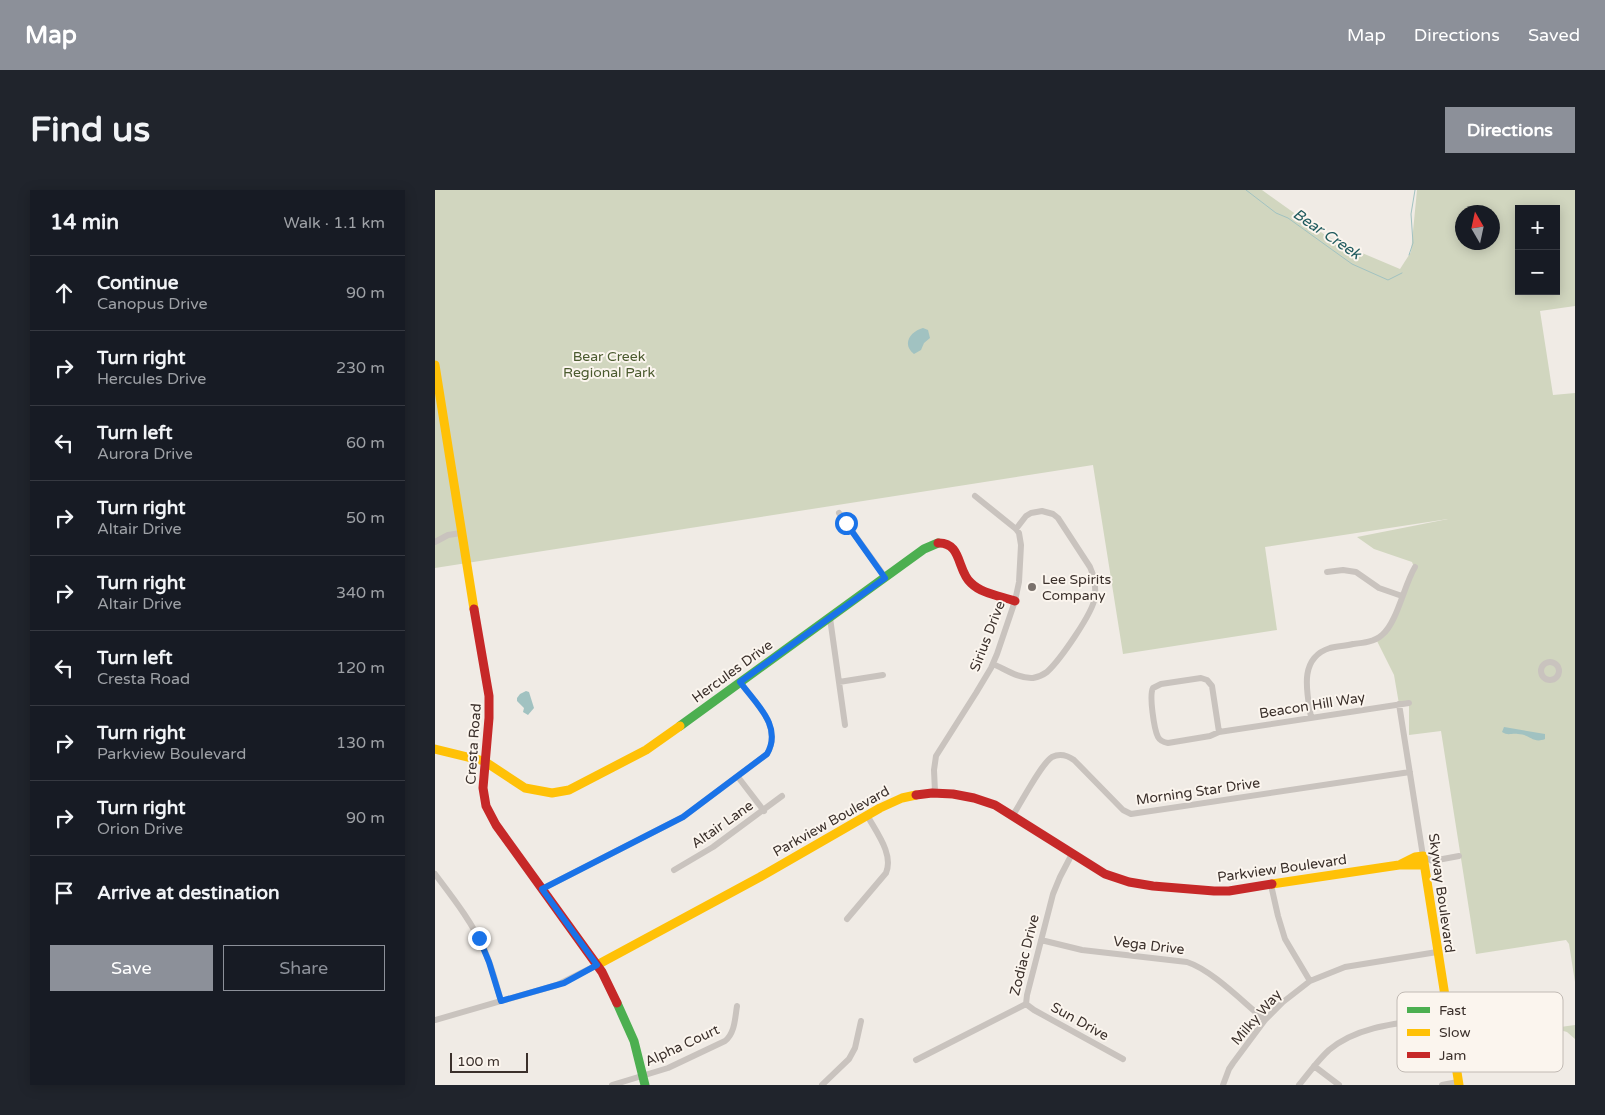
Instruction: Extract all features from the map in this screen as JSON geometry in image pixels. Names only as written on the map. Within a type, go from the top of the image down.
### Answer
[{"type":"street","name":"Cresta Road","points":[[435,364],[489,696],[489,718],[484,760],[484,798],[490,815],[597,965],[627,1023],[644,1081]]},
{"type":"street","points":[[975,496],[1016,529],[1026,516],[1037,511],[1047,511],[1058,518],[1092,571],[1095,597],[1075,637],[1052,666],[1043,674],[1032,678],[1022,677],[993,664]]},
{"type":"street","points":[[839,513],[885,578]]},
{"type":"street","name":"Sirius Drive","points":[[935,792],[934,770],[936,756],[993,664],[1015,600],[1019,582],[1021,545],[1019,533],[1016,529]]},
{"type":"street","points":[[435,542],[448,535],[461,533]]},
{"type":"street","name":"Hercules Drive","points":[[435,749],[484,760],[525,788],[543,792],[569,790],[646,750],[930,545],[943,543],[950,545],[957,554],[965,576],[972,585],[1015,600]]},
{"type":"street","points":[[1311,717],[1306,683],[1309,667],[1313,661],[1317,656],[1330,648],[1369,642],[1382,635],[1391,624],[1415,567]]},
{"type":"street","points":[[1327,572],[1343,570],[1356,572],[1379,588],[1402,596]]},
{"type":"street","points":[[829,618],[845,725]]},
{"type":"street","points":[[839,682],[883,675]]},
{"type":"street","name":"Beacon Hill Way","points":[[1219,732],[1212,686],[1207,680],[1201,678],[1161,684],[1153,688],[1151,696],[1157,735],[1163,742],[1168,743],[1210,736],[1219,732],[1409,703]]},
{"type":"street","points":[[542,889],[683,817],[762,759],[771,747],[773,733],[767,717],[740,682]]},
{"type":"street","name":"Skyway Boulevard","points":[[1399,704],[1443,992]]},
{"type":"street","name":"Morning Star Drive","points":[[1013,815],[1044,764],[1058,755],[1069,756],[1074,760],[1123,810],[1131,814],[1410,772]]},
{"type":"street","points":[[738,776],[764,811]]},
{"type":"street","name":"Parkview Boulevard","points":[[435,1020],[564,983],[783,864],[867,815],[901,798],[935,792],[983,800],[1013,815],[1072,854],[1115,879],[1139,885],[1216,892],[1399,865],[1415,858],[1423,861],[1432,861],[1459,856]]},
{"type":"street","name":"Altair Lane","points":[[674,870],[713,847],[782,796]]},
{"type":"street","points":[[847,919],[887,873],[889,868],[888,855],[867,815]]},
{"type":"street","name":"Zodiac Drive","points":[[916,1060],[1026,1004],[1053,894],[1059,876],[1072,854]]},
{"type":"street","points":[[435,874],[479,938],[489,962],[501,1001]]},
{"type":"street","points":[[1271,885],[1285,939],[1309,981]]},
{"type":"street","name":"Vega Drive","points":[[1041,940],[1082,950],[1195,964],[1203,968],[1265,1020]]},
{"type":"street","name":"Milky Way","points":[[1223,1085],[1233,1062],[1265,1020],[1283,1002],[1309,981],[1345,967],[1437,952]]},
{"type":"street","name":"Sun Drive","points":[[1026,1004],[1123,1059]]},
{"type":"street","name":"Alpha Court","points":[[612,1085],[644,1081],[725,1041],[730,1036],[733,1028],[737,1006]]},
{"type":"street","points":[[822,1085],[849,1059],[855,1048],[861,1021]]},
{"type":"street","points":[[1299,1085],[1322,1056],[1336,1044],[1359,1033],[1397,1025]]},
{"type":"street","points":[[1314,1066],[1339,1085]]},
{"type":"street","points":[[1442,1085],[1458,1084]]},
{"type":"green space","name":"Bear Creek Regional Park","points":[[435,190],[1262,190],[1325,235],[1400,269],[1411,252],[1417,190],[1575,190],[1575,306],[1540,311],[1553,395],[1575,393],[1575,982],[1569,944],[1566,940],[1476,954],[1441,731],[1409,735],[1409,703],[1399,704],[1394,675],[1376,639],[1387,630],[1414,567],[1412,562],[1374,549],[1357,537],[1448,519],[1265,547],[1277,630],[1123,654],[1093,465],[435,568]]},
{"type":"green space","points":[[1575,1025],[1575,1039],[1563,1031],[1563,1027]]},
{"type":"water","points":[[923,328],[928,330],[930,338],[924,343],[921,350],[914,354],[908,346],[909,338]]},
{"type":"water","points":[[526,691],[529,692],[534,708],[528,715],[523,712],[524,708],[517,701],[520,694]]},
{"type":"water","points":[[1504,727],[1545,734],[1545,739],[1534,740],[1522,734],[1506,734],[1502,732]]},
{"type":"waterway","name":"Bear Creek","points":[[1246,190],[1276,213],[1288,218],[1352,264],[1388,280],[1402,273]]},
{"type":"waterway","name":"Bear Creek","points":[[1409,255],[1413,243],[1411,214],[1415,190]]},
{"type":"traffic: fast","points":[[680,726],[924,549],[938,543]]},
{"type":"traffic: fast","points":[[617,1003],[634,1041],[645,1085]]},
{"type":"traffic: slow","points":[[435,365],[474,609]]},
{"type":"traffic: slow","points":[[435,749],[484,761],[525,788],[552,793],[569,790],[646,750],[680,726]]},
{"type":"traffic: slow","points":[[597,965],[760,877],[880,808],[902,798],[916,795]]},
{"type":"traffic: slow","points":[[1401,864],[1415,857],[1423,856],[1444,992]]},
{"type":"traffic: slow","points":[[1272,884],[1399,865],[1424,865]]},
{"type":"traffic: slow","points":[[1457,1072],[1459,1085]]},
{"type":"traffic: jam","points":[[938,543],[951,547],[958,558],[963,572],[975,587],[1015,601]]},
{"type":"traffic: jam","points":[[474,609],[489,696],[483,788],[486,806],[496,825],[602,972],[617,1003]]},
{"type":"traffic: jam","points":[[916,795],[932,793],[953,794],[995,805],[1105,874],[1129,882],[1214,891],[1229,891],[1272,884]]},
{"type":"place","name":"Lee Spirits Company","points":[[1032,587]]},
{"type":"route","points":[[479,938],[485,950],[501,1001],[557,986],[597,965],[542,889],[683,817],[767,754],[773,740],[771,726],[767,717],[740,682],[885,578],[846,523]]}]
